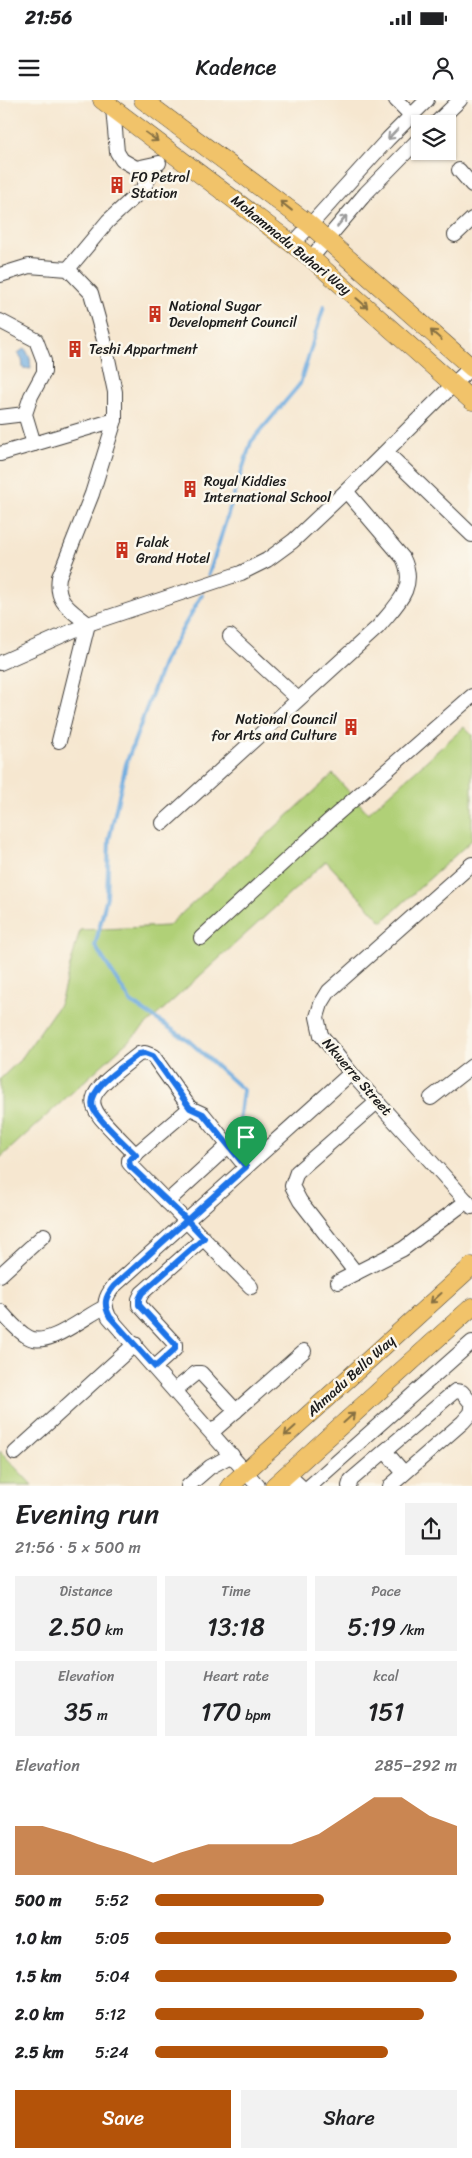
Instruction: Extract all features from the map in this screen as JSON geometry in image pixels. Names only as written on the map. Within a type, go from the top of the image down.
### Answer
[{"type":"main road","name":"Mohammadu Buhari Way","points":[[143,100],[310,224],[472,367]]},
{"type":"main road","name":"Mohammadu Buhari Way","points":[[107,104],[176,154],[311,258],[472,401]]},
{"type":"main road","name":"Ahmadu Bello Way","points":[[230,1486],[472,1266]]},
{"type":"main road","points":[[280,1480],[472,1307]]},
{"type":"street","points":[[396,100],[411,115]]},
{"type":"street","points":[[293,244],[427,100]]},
{"type":"street","points":[[444,115],[460,100]]},
{"type":"street","points":[[107,104],[122,160],[136,168],[156,164],[176,154]]},
{"type":"street","points":[[311,258],[366,193],[411,147]]},
{"type":"street","points":[[68,269],[108,221],[143,189],[156,164]]},
{"type":"street","points":[[459,170],[472,185]]},
{"type":"street","points":[[455,235],[472,220]]},
{"type":"street","points":[[0,275],[29,266],[68,269],[91,293],[104,340],[115,392],[115,420],[92,494],[58,577],[56,590],[63,604],[88,624]]},
{"type":"street","points":[[0,321],[36,340],[44,362],[44,372],[31,396],[25,414],[34,444]]},
{"type":"street","points":[[0,663],[88,624],[241,572],[267,560],[294,541],[472,367]]},
{"type":"street","points":[[0,418],[25,414]]},
{"type":"street","points":[[0,454],[115,420]]},
{"type":"street","points":[[386,452],[472,534]]},
{"type":"street","points":[[162,823],[378,627],[405,594],[409,582],[409,570],[403,558],[346,491]]},
{"type":"street","points":[[59,741],[88,624]]},
{"type":"street","points":[[230,636],[298,700]]},
{"type":"street","points":[[201,938],[324,825],[472,696]]},
{"type":"street","name":"Nkwerre Street","points":[[469,1204],[351,1072],[321,1035],[317,1017],[321,1004],[329,991],[472,864]]},
{"type":"street","points":[[136,1155],[93,1109],[92,1098],[100,1085],[139,1054],[145,1053],[153,1056],[190,1108],[203,1114],[246,1167]]},
{"type":"street","points":[[431,1098],[472,1066]]},
{"type":"street","points":[[258,1486],[136,1344],[110,1317],[105,1307],[107,1296],[114,1286],[351,1072]]},
{"type":"street","points":[[356,1273],[300,1201],[292,1186],[297,1172],[378,1101]]},
{"type":"street","points":[[190,1108],[129,1160],[130,1166],[187,1220],[251,1286]]},
{"type":"street","points":[[167,1202],[228,1146]]},
{"type":"street","points":[[338,1282],[403,1248],[469,1204]]},
{"type":"street","points":[[0,1275],[44,1235]]},
{"type":"street","points":[[155,1367],[175,1349],[175,1344],[139,1305],[139,1299],[142,1293],[204,1238]]},
{"type":"street","points":[[0,1310],[30,1338],[44,1340],[57,1335],[105,1307]]},
{"type":"street","points":[[310,1486],[472,1342]]},
{"type":"street","points":[[16,1453],[136,1344]]},
{"type":"street","points":[[212,1432],[304,1351]]},
{"type":"street","points":[[175,1390],[196,1373],[201,1373],[236,1411]]},
{"type":"street","points":[[348,1486],[351,1480],[455,1391],[462,1392],[472,1401],[471,1413],[390,1486]]},
{"type":"street","points":[[385,1451],[404,1474]]},
{"type":"street","points":[[188,1486],[210,1467],[232,1455]]},
{"type":"street","points":[[280,1480],[300,1486]]},
{"type":"green space","points":[[464,727],[472,735],[472,840],[382,922],[326,861],[0,1158],[0,1079],[21,1059],[60,1003],[80,930],[168,926],[333,774],[368,813]]},
{"type":"green space","points":[[0,1451],[32,1485],[0,1485]]},
{"type":"water","points":[[25,348],[30,358],[31,369],[23,368],[22,359],[18,353]]},
{"type":"waterway","points":[[209,574],[251,442],[300,384],[324,306]]},
{"type":"waterway","points":[[202,595],[164,661],[126,764],[109,840],[107,896],[95,946],[131,1002],[189,1041],[243,1090],[237,1138]]},
{"type":"place","name":"FO Petrol Station","points":[[117,185]]},
{"type":"place","name":"National Sugar Development Council","points":[[155,314]]},
{"type":"place","name":"Teshi Appartment","points":[[75,349]]},
{"type":"place","name":"Royal Kiddies International School","points":[[190,489]]},
{"type":"place","name":"Falak Grand Hotel","points":[[122,550]]},
{"type":"place","name":"National Council for Arts and Culture","points":[[351,727]]},
{"type":"route","points":[[246,1167],[187,1220],[204,1238],[142,1293],[139,1299],[139,1305],[175,1344],[175,1349],[171,1354],[155,1367],[110,1317],[105,1307],[107,1296],[114,1286],[187,1220],[130,1166],[129,1160],[136,1155],[93,1109],[92,1098],[100,1085],[139,1054],[145,1053],[153,1056],[190,1108],[203,1114],[246,1167]]}]
